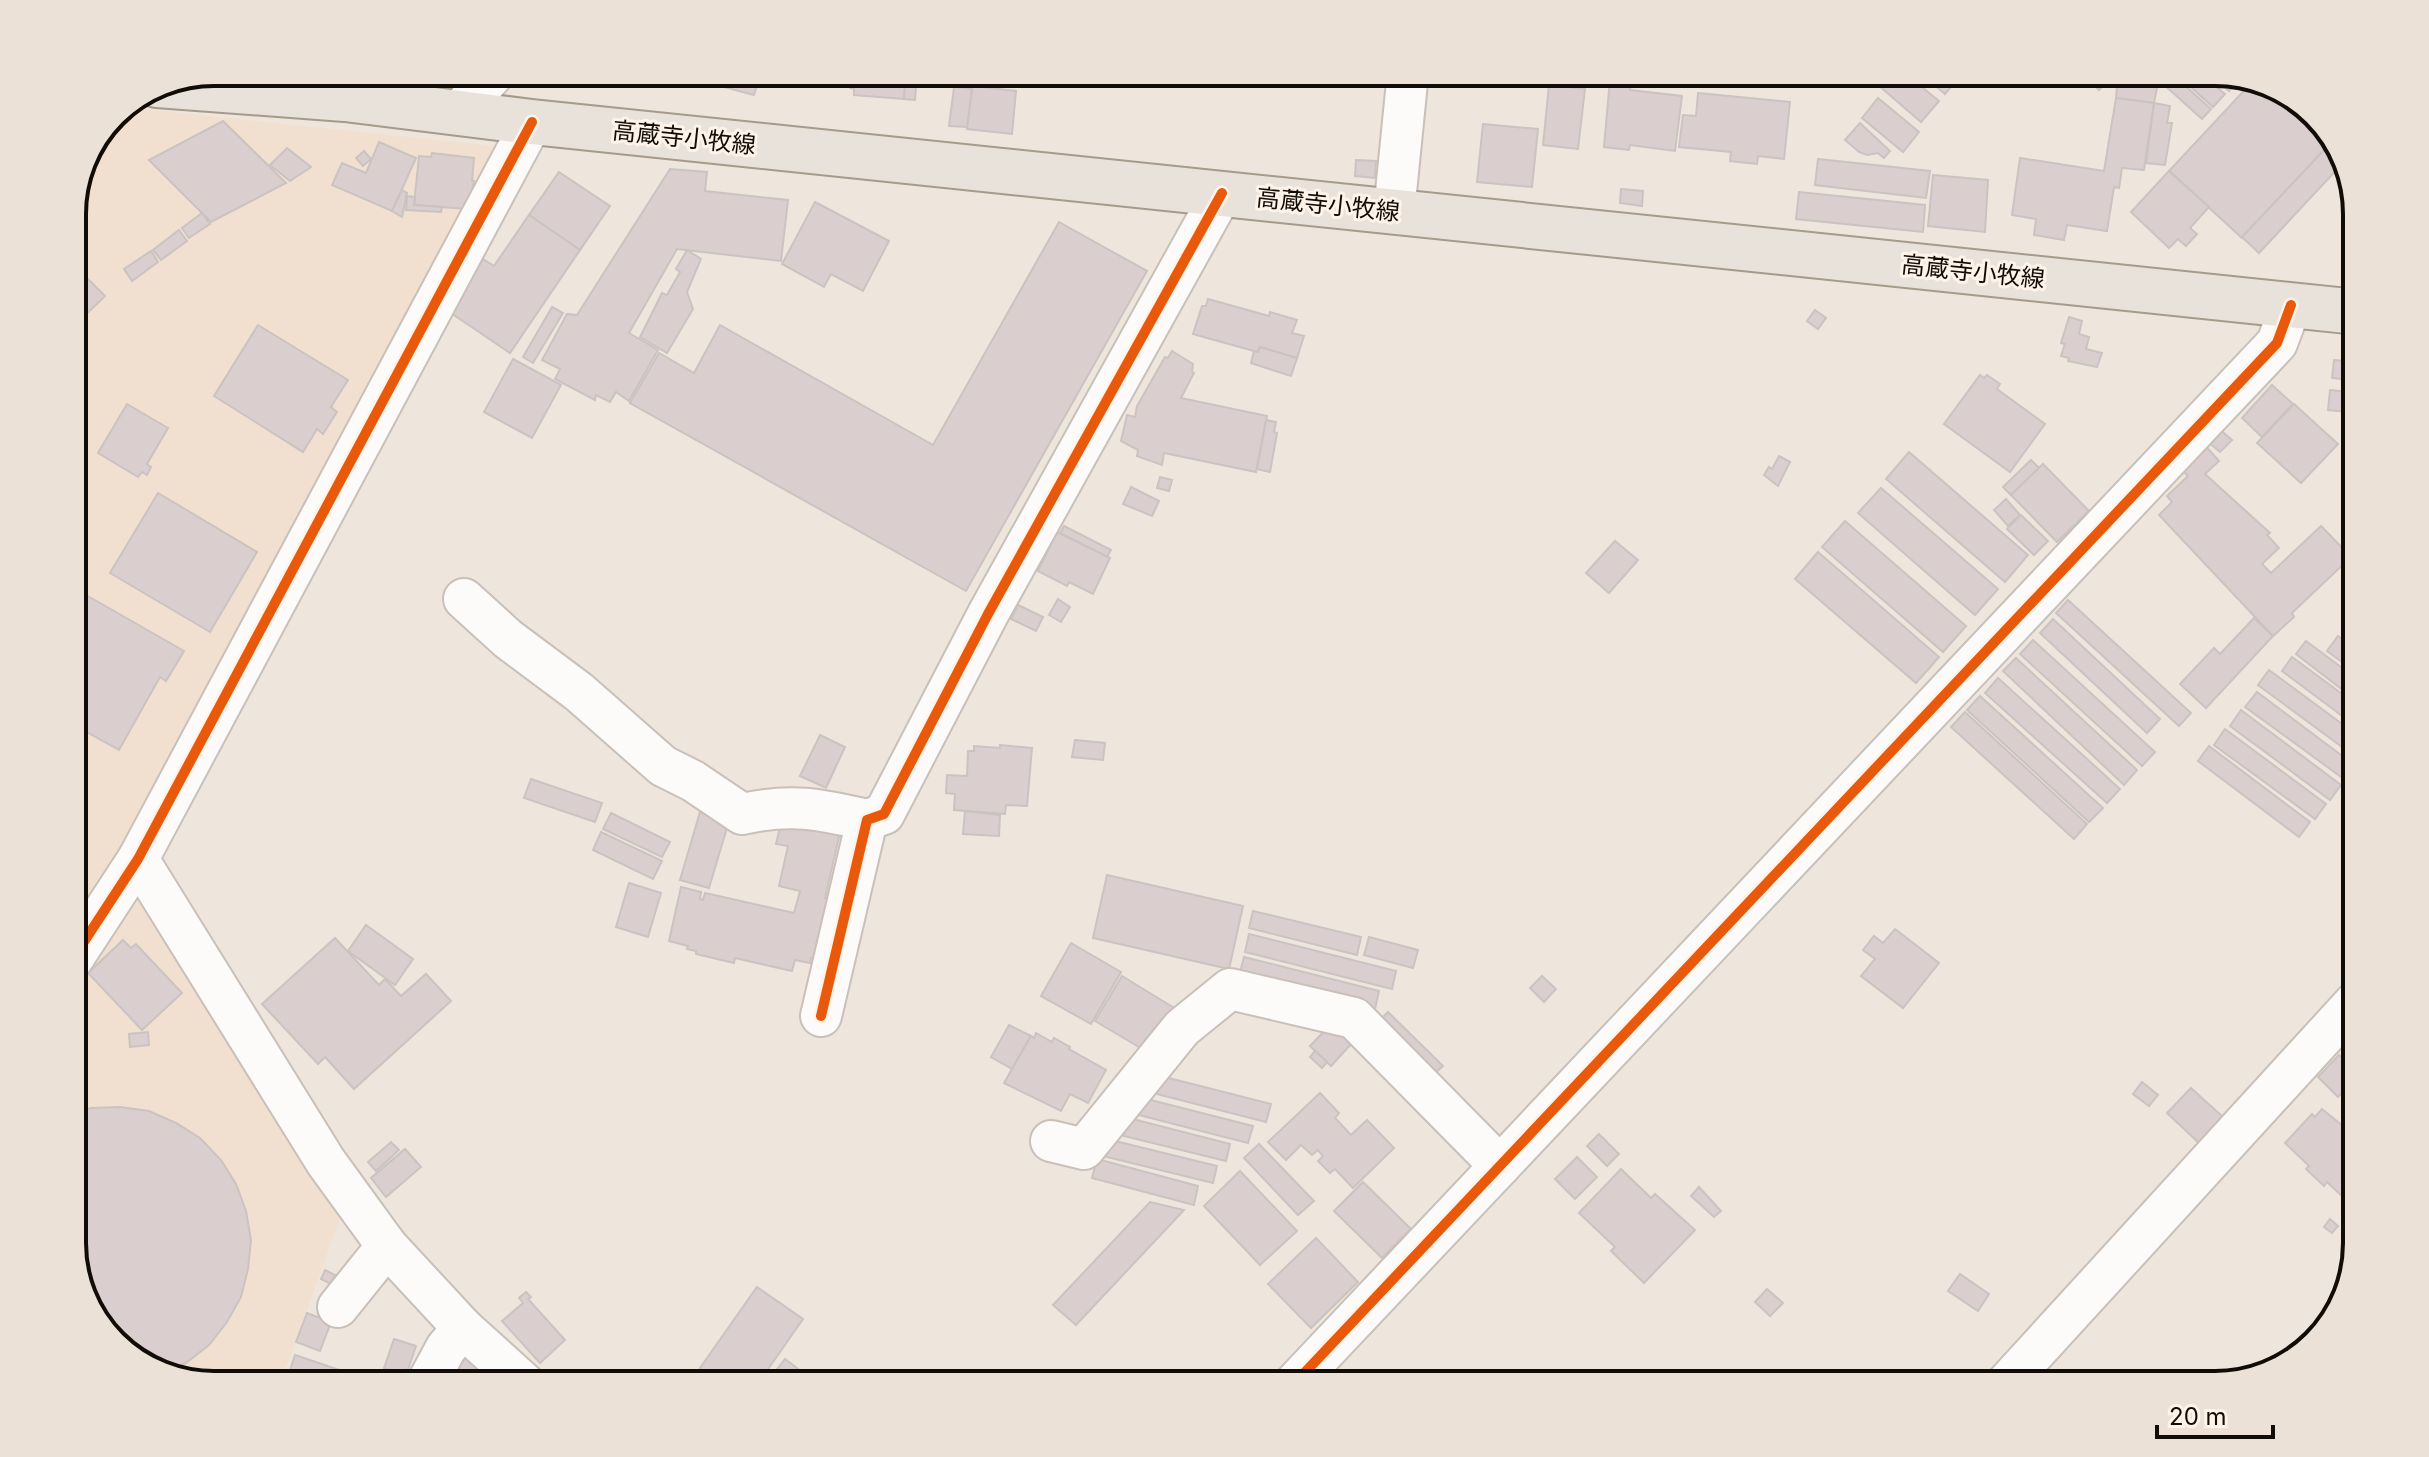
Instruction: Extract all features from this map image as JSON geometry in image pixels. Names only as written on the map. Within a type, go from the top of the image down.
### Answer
[{"type":"main road","name":"高蔵寺小牧線","points":[[341,86],[459,112],[532,122],[2343,311]]},
{"type":"street","points":[[459,112],[482,86]]},
{"type":"street","points":[[1394,212],[1407,86]]},
{"type":"street","points":[[86,939],[138,859],[532,122]]},
{"type":"street","points":[[464,599],[508,639],[579,692],[663,766],[693,781],[742,814],[769,808],[808,807],[867,820],[884,814],[988,614],[1222,193]]},
{"type":"street","points":[[1306,1371],[2277,343],[2291,305]]},
{"type":"street","points":[[821,1016],[867,820]]},
{"type":"street","points":[[138,859],[326,1162],[387,1246],[463,1328],[511,1371]]},
{"type":"street","points":[[1051,1141],[1084,1149],[1182,1028],[1230,989],[1354,1018],[1500,1166]]},
{"type":"street","points":[[2018,1371],[2343,1015]]},
{"type":"street","points":[[338,1307],[387,1246]]},
{"type":"street","points":[[434,1371],[446,1348],[463,1328]]},
{"type":"shaded area","points":[[142,109],[494,146],[483,167],[491,172],[119,857],[342,1212],[285,1371],[214,1371],[181,1367],[150,1354],[120,1328],[94,1287],[86,1251],[86,206],[90,181],[108,143]]},
{"type":"building","points":[[720,86],[757,86],[754,95]]},
{"type":"building","points":[[905,86],[904,99],[854,95],[854,89],[850,88]]},
{"type":"building","points":[[905,86],[916,86],[915,100],[904,99]]},
{"type":"building","points":[[972,86],[1016,91],[1012,134],[967,129]]},
{"type":"building","points":[[1549,86],[1585,89],[1578,149],[1543,145]]},
{"type":"building","points":[[1609,86],[1630,86],[1630,90],[1682,96],[1675,151],[1630,145],[1629,150],[1604,147]]},
{"type":"building","points":[[1879,86],[1921,86],[1939,101],[1921,122]]},
{"type":"building","points":[[1936,86],[1952,86],[1945,94]]},
{"type":"building","points":[[2165,86],[2185,86],[2211,109],[2202,119]]},
{"type":"building","points":[[2190,86],[2216,86],[2225,94],[2213,107]]},
{"type":"building","points":[[954,87],[972,89],[967,127],[949,126]]},
{"type":"building","points":[[2117,87],[2157,88],[2154,103],[2116,98]]},
{"type":"building","points":[[2245,89],[2279,103],[2293,113],[2325,149],[2242,238],[2169,171]]},
{"type":"building","points":[[1698,93],[1790,102],[1784,159],[1758,156],[1757,164],[1730,161],[1731,152],[1679,147],[1683,115],[1696,116]]},
{"type":"building","points":[[1878,98],[1919,132],[1903,152],[1862,118]]},
{"type":"building","points":[[2116,98],[2154,103],[2144,170],[2122,168],[2119,188],[2114,187],[2107,231],[2067,225],[2064,240],[2034,235],[2036,219],[2012,215],[2020,158],[2104,171]]},
{"type":"building","points":[[2154,103],[2170,106],[2167,123],[2172,123],[2165,165],[2146,163]]},
{"type":"building","points":[[223,121],[286,183],[211,222],[149,160]]},
{"type":"building","points":[[1860,123],[1890,151],[1884,158],[1878,153],[1867,155],[1859,152],[1845,140]]},
{"type":"building","points":[[1483,124],[1538,129],[1532,187],[1477,182]]},
{"type":"building","points":[[379,142],[416,158],[392,211],[332,185],[342,163],[366,173]]},
{"type":"building","points":[[287,148],[311,167],[290,181],[270,165]]},
{"type":"building","points":[[2325,149],[2335,171],[2259,253],[2242,237]]},
{"type":"building","points":[[364,151],[371,159],[363,166],[356,158]]},
{"type":"building","points":[[432,153],[474,158],[474,181],[468,209],[414,205],[419,156],[431,157]]},
{"type":"building","points":[[1818,159],[1930,171],[1926,198],[1815,185]]},
{"type":"building","points":[[1356,160],[1376,161],[1375,178],[1355,176]]},
{"type":"building","points":[[670,169],[707,172],[705,191],[788,200],[781,261],[677,249],[629,333],[658,350],[629,401],[616,392],[610,402],[596,395],[595,400],[555,379],[560,369],[542,360],[567,314],[577,315]]},
{"type":"building","points":[[2169,171],[2209,207],[2190,228],[2197,234],[2186,246],[2178,239],[2169,248],[2131,212]]},
{"type":"building","points":[[559,172],[610,206],[580,250],[529,215]]},
{"type":"building","points":[[1933,175],[1988,180],[1985,232],[1928,226]]},
{"type":"building","points":[[1621,189],[1643,191],[1642,206],[1620,203]]},
{"type":"building","points":[[402,190],[407,193],[402,217],[392,211]]},
{"type":"building","points":[[1799,192],[1925,205],[1923,232],[1796,219]]},
{"type":"building","points":[[407,196],[415,197],[414,205],[442,207],[441,212],[406,210]]},
{"type":"building","points":[[815,202],[889,241],[863,291],[831,274],[824,287],[782,264]]},
{"type":"building","points":[[202,213],[210,224],[189,238],[182,228]]},
{"type":"building","points":[[529,215],[580,250],[510,353],[448,311],[483,259],[494,266]]},
{"type":"building","points":[[1059,222],[1147,271],[966,591],[630,403],[659,353],[694,373],[720,325],[933,445]]},
{"type":"building","points":[[179,230],[187,241],[161,260],[153,250]]},
{"type":"building","points":[[687,250],[701,259],[687,292],[693,309],[667,353],[640,337],[662,293],[667,295],[680,272],[676,269]]},
{"type":"building","points":[[151,251],[158,262],[132,281],[124,269]]},
{"type":"building","points":[[86,277],[105,296],[86,314]]},
{"type":"building","points":[[1208,299],[1269,316],[1270,312],[1297,320],[1292,333],[1304,336],[1297,358],[1260,347],[1258,352],[1193,334],[1202,306],[1206,306]]},
{"type":"building","points":[[552,307],[563,313],[533,363],[523,357]]},
{"type":"building","points":[[1815,310],[1826,318],[1818,329],[1807,321]]},
{"type":"building","points":[[2069,317],[2082,321],[2079,334],[2089,337],[2086,349],[2102,353],[2097,367],[2068,361],[2069,358],[2061,356],[2065,344],[2061,343]]},
{"type":"building","points":[[258,325],[348,380],[331,407],[337,412],[323,434],[317,429],[303,452],[214,396]]},
{"type":"building","points":[[1260,347],[1297,358],[1291,376],[1251,363],[1254,351],[1258,352]]},
{"type":"building","points":[[1172,351],[1193,364],[1194,373],[1181,398],[1267,416],[1256,472],[1164,453],[1162,465],[1137,456],[1138,450],[1121,441],[1127,415],[1135,417],[1137,406],[1165,357],[1168,358]]},
{"type":"building","points":[[513,359],[561,385],[532,438],[484,412]]},
{"type":"building","points":[[2334,360],[2343,361],[2343,379],[2332,378]]},
{"type":"building","points":[[1980,375],[1984,378],[1987,375],[2000,384],[1997,389],[2045,424],[2010,472],[1944,424]]},
{"type":"building","points":[[2272,385],[2293,404],[2262,437],[2242,418]]},
{"type":"building","points":[[2330,390],[2343,391],[2343,412],[2328,410]]},
{"type":"building","points":[[127,404],[168,428],[147,464],[151,467],[147,475],[142,472],[138,477],[98,453]]},
{"type":"building","points":[[2294,404],[2338,444],[2301,483],[2257,443]]},
{"type":"building","points":[[1266,420],[1276,422],[1274,432],[1277,433],[1270,472],[1257,469]]},
{"type":"building","points":[[2218,428],[2232,440],[2220,452],[2206,440]]},
{"type":"building","points":[[2203,443],[2219,461],[2205,474],[2270,533],[2267,535],[2279,548],[2262,564],[2271,573],[2321,526],[2343,549],[2343,565],[2292,613],[2294,617],[2273,636],[2159,515],[2172,502],[2167,496],[2188,476],[2178,466]]},
{"type":"building","points":[[1909,452],[2028,555],[2005,582],[1886,479]]},
{"type":"building","points":[[1779,456],[1790,462],[1778,486],[1764,475],[1769,467],[1772,469]]},
{"type":"building","points":[[2031,460],[2039,468],[2011,495],[2003,487]]},
{"type":"building","points":[[2043,464],[2089,511],[2057,542],[2011,495]]},
{"type":"building","points":[[1160,477],[1172,480],[1169,491],[1157,488]]},
{"type":"building","points":[[1131,487],[1159,501],[1152,516],[1123,504]]},
{"type":"building","points":[[1881,488],[1998,589],[1975,615],[1858,513]]},
{"type":"building","points":[[158,493],[257,552],[210,632],[110,573]]},
{"type":"building","points":[[2006,499],[2020,515],[2008,526],[1994,510]]},
{"type":"building","points":[[2021,515],[2048,541],[2034,555],[2007,529]]},
{"type":"building","points":[[1845,521],[1966,626],[1943,652],[1822,547]]},
{"type":"building","points":[[1064,526],[1111,550],[1107,557],[1060,533]]},
{"type":"building","points":[[1057,532],[1110,558],[1093,594],[1069,582],[1067,586],[1038,571]]},
{"type":"building","points":[[1615,541],[1638,560],[1609,593],[1586,573]]},
{"type":"building","points":[[1818,552],[1939,657],[1916,683],[1795,579]]},
{"type":"building","points":[[86,595],[184,651],[166,681],[160,677],[119,750],[86,732]]},
{"type":"building","points":[[1058,599],[1070,607],[1061,622],[1049,615]]},
{"type":"building","points":[[2068,600],[2191,713],[2179,726],[2056,613]]},
{"type":"building","points":[[1018,605],[1043,617],[1036,631],[1011,619]]},
{"type":"building","points":[[2254,618],[2273,636],[2206,708],[2180,684],[2214,648],[2220,654]]},
{"type":"building","points":[[2053,619],[2160,719],[2147,733],[2040,633]]},
{"type":"building","points":[[2338,636],[2343,640],[2343,663],[2327,651]]},
{"type":"building","points":[[2033,640],[2155,752],[2142,766],[2020,654]]},
{"type":"building","points":[[2306,641],[2343,669],[2343,690],[2296,654]]},
{"type":"building","points":[[2292,657],[2343,695],[2343,717],[2282,671]]},
{"type":"building","points":[[2016,658],[2137,770],[2124,785],[2003,671]]},
{"type":"building","points":[[2269,670],[2343,725],[2343,748],[2258,685]]},
{"type":"building","points":[[1998,678],[2120,789],[2107,803],[1985,693]]},
{"type":"building","points":[[2257,692],[2343,756],[2343,778],[2245,707]]},
{"type":"building","points":[[1980,696],[2103,808],[2089,822],[1967,710]]},
{"type":"building","points":[[2241,710],[2341,785],[2330,800],[2230,726]]},
{"type":"building","points":[[1965,712],[2087,824],[2074,839],[1951,727]]},
{"type":"building","points":[[2225,729],[2326,804],[2315,819],[2214,745]]},
{"type":"building","points":[[820,735],[845,747],[826,788],[800,776]]},
{"type":"building","points":[[1075,740],[1105,743],[1103,760],[1072,757]]},
{"type":"building","points":[[1000,745],[1032,748],[1027,806],[1006,805],[1005,814],[954,810],[955,794],[946,793],[947,775],[967,776],[968,751],[974,751],[974,746],[1000,748]]},
{"type":"building","points":[[2209,746],[2310,822],[2299,837],[2198,761]]},
{"type":"building","points":[[531,779],[602,803],[595,822],[524,798]]},
{"type":"building","points":[[965,811],[1000,815],[999,836],[963,834]]},
{"type":"building","points":[[700,812],[729,821],[709,888],[680,880]]},
{"type":"building","points":[[611,813],[670,842],[662,857],[603,829]]},
{"type":"building","points":[[783,815],[841,828],[825,898],[834,900],[821,960],[811,958],[810,963],[795,960],[792,971],[735,958],[734,963],[696,954],[696,951],[687,949],[688,946],[669,941],[681,887],[701,892],[700,899],[703,900],[705,893],[794,913],[800,891],[779,886],[788,846],[776,844]]},
{"type":"building","points":[[601,832],[662,861],[653,879],[593,850]]},
{"type":"building","points":[[1107,875],[1243,906],[1229,969],[1093,938]]},
{"type":"building","points":[[629,883],[661,893],[648,937],[616,927]]},
{"type":"building","points":[[1253,911],[1361,937],[1357,955],[1249,928]]},
{"type":"building","points":[[366,925],[413,959],[395,985],[348,951]]},
{"type":"building","points":[[1895,929],[1939,963],[1903,1008],[1861,976],[1875,959],[1863,950],[1874,936],[1883,943]]},
{"type":"building","points":[[1249,934],[1396,971],[1392,989],[1245,952]]},
{"type":"building","points":[[1369,937],[1418,950],[1413,968],[1364,955]]},
{"type":"building","points":[[335,938],[379,985],[385,979],[401,996],[426,974],[451,1001],[354,1089],[325,1057],[318,1064],[262,1004]]},
{"type":"building","points":[[123,940],[131,948],[136,944],[182,993],[142,1030],[88,973]]},
{"type":"building","points":[[1071,943],[1121,972],[1091,1024],[1041,996]]},
{"type":"building","points":[[1244,957],[1379,991],[1375,1009],[1239,976]]},
{"type":"building","points":[[1122,976],[1176,1009],[1149,1053],[1095,1021]]},
{"type":"building","points":[[1542,976],[1556,989],[1544,1002],[1530,988]]},
{"type":"building","points":[[1388,1012],[1443,1066],[1431,1077],[1376,1024]]},
{"type":"building","points":[[1332,1023],[1353,1042],[1331,1066],[1310,1046]]},
{"type":"building","points":[[1009,1025],[1031,1036],[1012,1069],[991,1057]]},
{"type":"building","points":[[148,1032],[149,1045],[130,1047],[129,1034]]},
{"type":"building","points":[[1036,1033],[1052,1042],[1054,1038],[1106,1070],[1088,1103],[1070,1094],[1061,1111],[1004,1083],[1031,1036],[1034,1038]]},
{"type":"building","points":[[1315,1051],[1327,1062],[1322,1068],[1310,1057]]},
{"type":"building","points":[[2339,1055],[2343,1059],[2343,1092],[2338,1097],[2318,1077]]},
{"type":"building","points":[[1157,1075],[1271,1104],[1266,1122],[1153,1093]]},
{"type":"building","points":[[2142,1082],[2158,1095],[2149,1106],[2133,1094]]},
{"type":"building","points":[[2191,1088],[2223,1117],[2199,1143],[2167,1113]]},
{"type":"building","points":[[1320,1093],[1339,1113],[1335,1118],[1351,1135],[1367,1120],[1394,1148],[1353,1188],[1335,1169],[1330,1173],[1318,1161],[1323,1156],[1318,1150],[1312,1155],[1301,1145],[1286,1160],[1268,1142]]},
{"type":"building","points":[[1139,1097],[1253,1126],[1248,1143],[1135,1114]]},
{"type":"building","points":[[120,1107],[149,1111],[200,1138],[221,1160],[236,1184],[246,1211],[251,1240],[241,1297],[209,1345],[179,1366],[150,1354],[124,1333],[103,1307],[90,1276],[86,1251],[86,1109]]},
{"type":"building","points":[[2322,1109],[2343,1126],[2343,1197],[2327,1182],[2324,1186],[2285,1143],[2312,1114],[2315,1117]]},
{"type":"building","points":[[1125,1117],[1230,1144],[1226,1161],[1120,1135]]},
{"type":"building","points":[[1599,1134],[1619,1154],[1607,1166],[1587,1146]]},
{"type":"building","points":[[1107,1139],[1217,1166],[1213,1183],[1103,1156]]},
{"type":"building","points":[[391,1142],[399,1150],[376,1171],[368,1162]]},
{"type":"building","points":[[1259,1144],[1314,1201],[1298,1215],[1244,1158]]},
{"type":"building","points":[[405,1149],[421,1167],[386,1197],[371,1178]]},
{"type":"building","points":[[1577,1157],[1597,1177],[1575,1199],[1555,1179]]},
{"type":"building","points":[[1097,1159],[1198,1186],[1194,1205],[1092,1178]]},
{"type":"building","points":[[1621,1169],[1651,1198],[1655,1194],[1695,1230],[1644,1283],[1611,1251],[1615,1247],[1579,1213]]},
{"type":"building","points":[[1240,1171],[1297,1231],[1260,1265],[1204,1206]]},
{"type":"building","points":[[1363,1182],[1411,1229],[1382,1258],[1334,1211]]},
{"type":"building","points":[[1699,1187],[1721,1211],[1714,1217],[1691,1196]]},
{"type":"building","points":[[1150,1202],[1184,1210],[1076,1325],[1053,1305]]},
{"type":"building","points":[[2330,1219],[2338,1226],[2332,1233],[2324,1227]]},
{"type":"building","points":[[1316,1238],[1358,1282],[1311,1328],[1268,1284]]},
{"type":"building","points":[[325,1270],[335,1275],[331,1284],[321,1279]]},
{"type":"building","points":[[1960,1274],[1989,1294],[1978,1311],[1948,1291]]},
{"type":"building","points":[[757,1287],[803,1319],[767,1371],[698,1371]]},
{"type":"building","points":[[1767,1289],[1783,1303],[1770,1316],[1755,1302]]},
{"type":"building","points":[[526,1292],[531,1297],[528,1299],[565,1340],[540,1363],[502,1321],[523,1303],[519,1298]]},
{"type":"building","points":[[307,1313],[331,1322],[320,1351],[296,1342]]},
{"type":"building","points":[[394,1339],[416,1346],[407,1371],[384,1368]]},
{"type":"building","points":[[468,1351],[490,1370],[489,1371],[452,1371]]},
{"type":"building","points":[[295,1355],[342,1371],[290,1371]]},
{"type":"building","points":[[785,1359],[801,1371],[776,1371]]},
{"type":"cycle path","points":[[86,939],[138,859],[532,122]]},
{"type":"cycle path","points":[[821,1016],[867,820],[884,814],[988,614],[1222,193]]},
{"type":"cycle path","points":[[1306,1371],[2277,343],[2291,305]]}]
